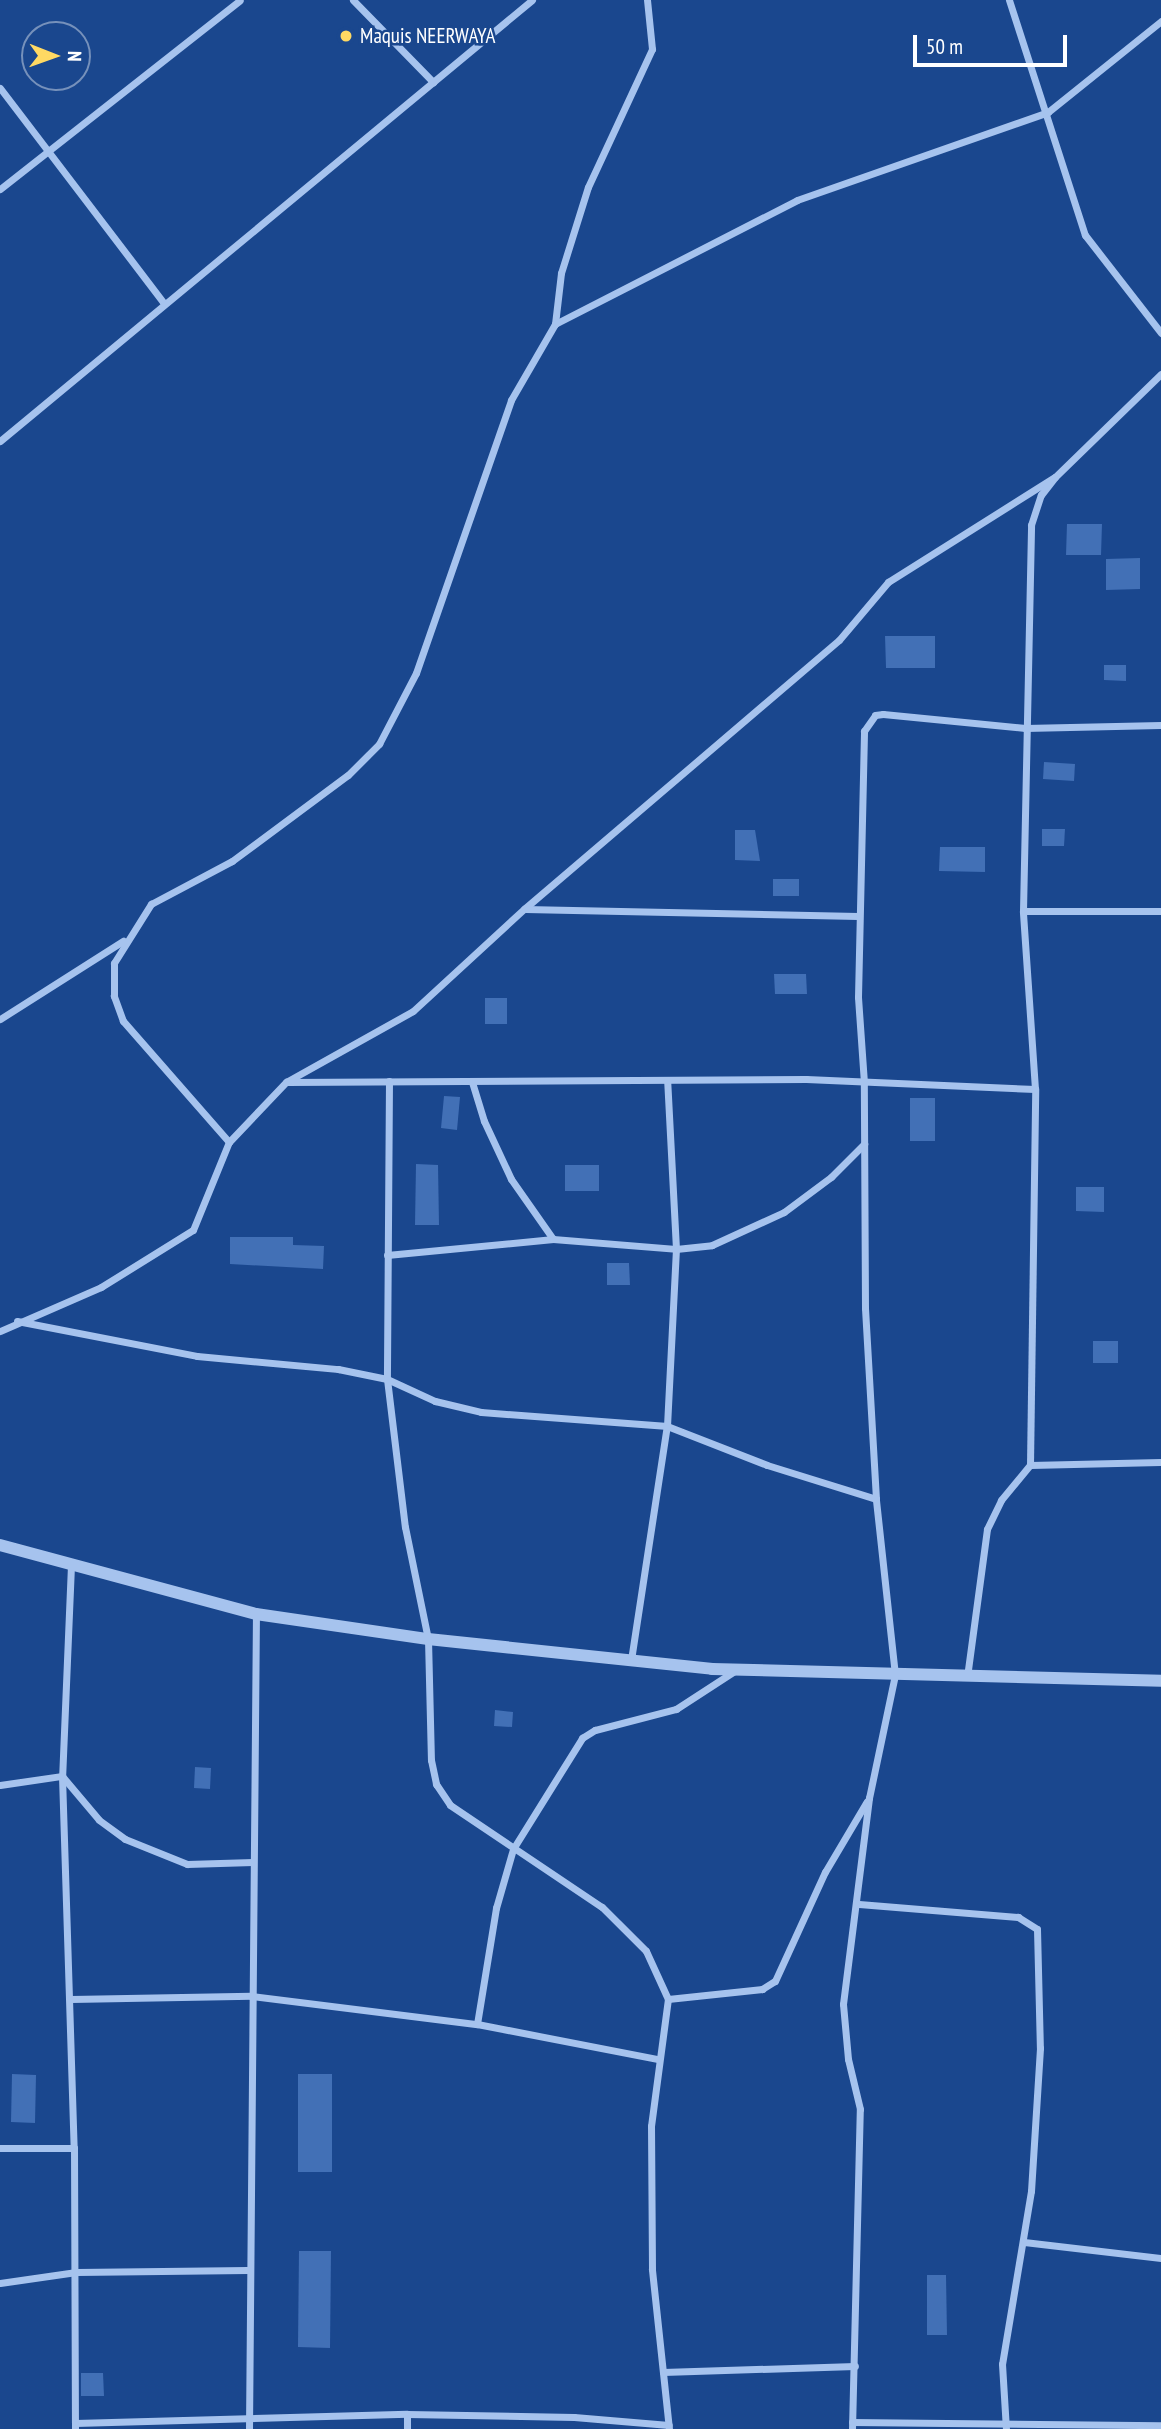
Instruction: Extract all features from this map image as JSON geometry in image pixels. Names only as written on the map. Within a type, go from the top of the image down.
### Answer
[{"type":"street","points":[[0,189],[240,0]]},
{"type":"street","points":[[354,0],[433,82]]},
{"type":"street","points":[[0,442],[164,303],[532,0]]},
{"type":"street","points":[[229,1142],[123,1021],[114,996],[114,963],[124,942],[151,904],[232,861],[348,775],[379,744],[416,673],[512,400],[555,324],[561,273],[588,187],[652,49],[647,0]]},
{"type":"street","points":[[1009,0],[1048,112],[1086,235],[1161,333]]},
{"type":"street","points":[[555,324],[797,200],[1048,112],[1161,21]]},
{"type":"street","points":[[0,88],[164,303]]},
{"type":"street","points":[[967,1678],[987,1529],[1000,1500],[1030,1465],[1035,1089],[1023,911],[1031,525],[1041,495],[1055,477],[1161,374]]},
{"type":"street","points":[[0,1331],[17,1321],[101,1287],[193,1230],[229,1142],[286,1082],[413,1011],[524,909],[839,640],[888,582],[1055,477]]},
{"type":"street","points":[[1161,725],[1025,728],[883,714],[869,721],[862,744],[858,916],[864,1083],[864,1308],[876,1499],[895,1675],[869,1798],[859,1904],[843,2004],[848,2059],[860,2109],[852,2426],[1161,2425]]},
{"type":"street","points":[[524,909],[858,916]]},
{"type":"street","points":[[1023,911],[1161,911]]},
{"type":"street","points":[[0,1019],[124,942]]},
{"type":"street","points":[[286,1082],[667,1080],[1035,1089]]},
{"type":"street","points":[[631,1660],[667,1426],[676,1249],[667,1080]]},
{"type":"street","points":[[71,1565],[62,1776],[74,2148],[75,2426],[249,2417],[407,2414],[574,2417],[669,2427],[652,2269],[651,2126],[657,2059],[668,1999],[646,1951],[602,1907],[565,1879],[513,1849],[450,1805],[436,1784],[431,1760],[428,1639],[405,1527],[387,1379],[389,1082]]},
{"type":"street","points":[[472,1082],[511,1179],[554,1239]]},
{"type":"street","points":[[387,1255],[554,1239],[676,1249],[712,1245],[784,1212],[831,1177],[864,1144]]},
{"type":"street","points":[[17,1321],[197,1356],[338,1369],[387,1379],[435,1401],[481,1412],[667,1426],[767,1465],[876,1499]]},
{"type":"street","points":[[1030,1465],[1161,1462]]},
{"type":"street","points":[[0,1545],[256,1614],[428,1639],[736,1670],[1161,1681]]},
{"type":"street","points":[[248,2429],[256,1614]]},
{"type":"street","points":[[477,2024],[496,1908],[513,1849],[582,1738],[595,1730],[677,1709],[736,1670]]},
{"type":"street","points":[[0,1785],[62,1776]]},
{"type":"street","points":[[62,1776],[99,1820],[147,1849],[187,1864],[253,1862]]},
{"type":"street","points":[[668,1999],[762,1989],[775,1981],[825,1872],[869,1798]]},
{"type":"street","points":[[859,1904],[1018,1917],[1037,1929],[1040,2048],[1024,2242],[1002,2364],[1006,2425]]},
{"type":"street","points":[[71,1999],[251,1996],[477,2024],[657,2059]]},
{"type":"street","points":[[0,2148],[74,2148]]},
{"type":"street","points":[[1024,2242],[1161,2258]]},
{"type":"street","points":[[0,2283],[76,2272],[248,2270]]},
{"type":"street","points":[[663,2372],[855,2366]]},
{"type":"street","points":[[407,2414],[407,2429]]},
{"type":"building","points":[[1067,524],[1102,524],[1101,555],[1066,555]]},
{"type":"building","points":[[1140,558],[1140,589],[1106,590],[1106,559]]},
{"type":"building","points":[[885,636],[935,636],[935,668],[886,668]]},
{"type":"building","points":[[1104,665],[1126,665],[1126,681],[1104,680]]},
{"type":"building","points":[[1044,762],[1075,764],[1074,781],[1043,779]]},
{"type":"building","points":[[1042,829],[1065,829],[1064,846],[1042,846]]},
{"type":"building","points":[[735,830],[755,830],[760,861],[735,860]]},
{"type":"building","points":[[940,847],[985,847],[985,872],[939,871]]},
{"type":"building","points":[[773,879],[799,879],[799,896],[773,896]]},
{"type":"building","points":[[774,974],[806,974],[807,994],[775,994]]},
{"type":"building","points":[[485,998],[507,998],[507,1024],[485,1024]]},
{"type":"building","points":[[444,1096],[460,1097],[457,1130],[441,1128]]},
{"type":"building","points":[[910,1098],[935,1098],[935,1141],[910,1141]]},
{"type":"building","points":[[416,1164],[438,1165],[439,1225],[415,1225]]},
{"type":"building","points":[[565,1165],[599,1165],[599,1191],[565,1191]]},
{"type":"building","points":[[1076,1187],[1104,1187],[1104,1212],[1076,1211]]},
{"type":"building","points":[[230,1237],[293,1237],[293,1245],[324,1246],[323,1269],[230,1264]]},
{"type":"building","points":[[607,1263],[629,1263],[630,1285],[607,1285]]},
{"type":"building","points":[[1093,1341],[1118,1341],[1118,1363],[1093,1363]]},
{"type":"building","points":[[495,1710],[513,1712],[512,1727],[494,1726]]},
{"type":"building","points":[[195,1767],[211,1768],[210,1789],[194,1788]]},
{"type":"building","points":[[12,2074],[36,2075],[35,2123],[11,2122]]},
{"type":"building","points":[[298,2074],[332,2074],[332,2172],[298,2172]]},
{"type":"building","points":[[299,2251],[331,2251],[330,2348],[298,2347]]},
{"type":"building","points":[[927,2275],[946,2275],[947,2335],[927,2335]]},
{"type":"building","points":[[81,2373],[103,2373],[104,2396],[81,2396]]},
{"type":"place","name":"Maquis NEERWAYA","points":[[346,36]]}]
